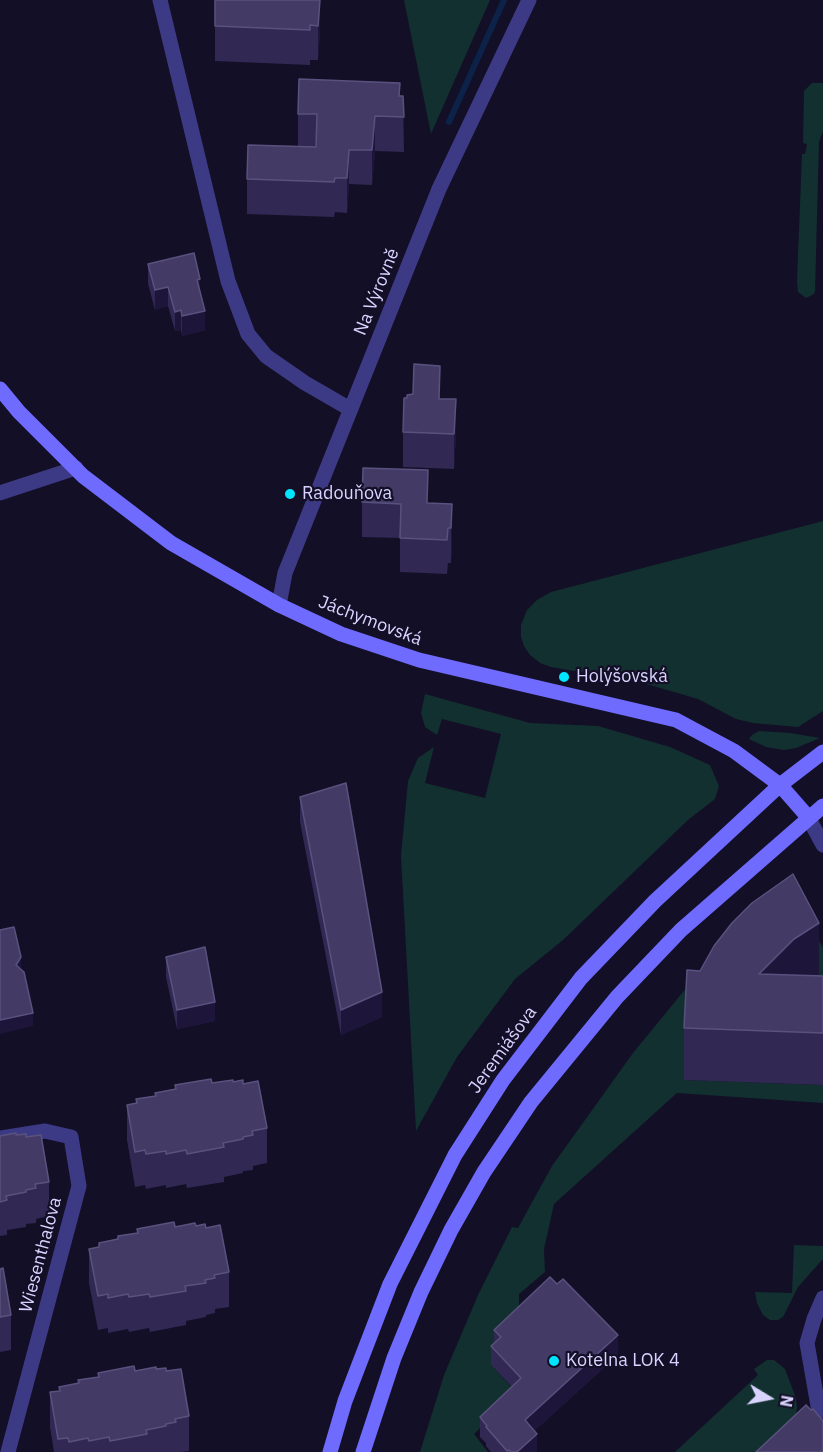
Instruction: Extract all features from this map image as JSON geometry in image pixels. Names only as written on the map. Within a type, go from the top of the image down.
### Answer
[{"type":"main road","name":"Jáchymovská","points":[[0,389],[19,412],[83,476],[171,543],[279,604],[341,634],[419,660],[676,720],[726,746],[780,785],[808,817]]},
{"type":"main road","name":"Jeremiášova","points":[[330,1452],[345,1401],[390,1284],[455,1155],[503,1080],[581,978],[655,901],[780,785],[823,752]]},
{"type":"main road","points":[[363,1452],[394,1358],[421,1292],[451,1230],[484,1172],[531,1102],[617,997],[681,930],[823,806]]},
{"type":"street","points":[[160,0],[228,281],[248,334],[266,356],[350,409]]},
{"type":"street","name":"Na Výrovně","points":[[279,604],[285,573],[439,189],[529,0]]},
{"type":"street","points":[[0,493],[76,468]]},
{"type":"street","points":[[808,817],[823,845]]},
{"type":"street","name":"Wiesenthalova","points":[[0,1138],[45,1131],[71,1137],[80,1186],[8,1452]]},
{"type":"street","points":[[823,1298],[807,1343],[818,1406],[823,1411]]},
{"type":"green space","points":[[404,0],[490,0],[431,134]]},
{"type":"green space","points":[[812,83],[823,83],[823,131],[819,142],[815,291],[806,298],[798,292],[797,281],[802,154],[805,154],[807,144],[803,143],[804,91]]},
{"type":"green space","points":[[823,521],[823,711],[798,727],[736,719],[698,699],[643,683],[551,667],[540,663],[524,646],[521,625],[527,610],[537,600],[551,592]]},
{"type":"green space","points":[[425,694],[530,723],[598,726],[670,747],[710,765],[719,786],[715,799],[688,820],[563,940],[515,979],[457,1057],[416,1131],[401,856],[408,781],[418,758],[434,747],[425,783],[485,798],[501,734],[442,719],[437,735],[425,727],[421,713]]},
{"type":"green space","points":[[759,731],[820,738],[796,748],[784,750],[766,747],[749,739]]},
{"type":"green space","points":[[793,893],[823,948],[823,1027],[793,926],[684,1080],[823,1085],[823,1103],[677,1093],[554,1204],[544,1249],[545,1272],[519,1294],[519,1326],[491,1365],[517,1393],[474,1434],[488,1452],[420,1452],[444,1375],[479,1293],[512,1227],[518,1228],[552,1166],[633,1053],[719,948]]},
{"type":"green space","points":[[794,1245],[823,1246],[823,1259],[798,1287],[783,1317],[770,1320],[763,1315],[755,1292],[792,1293]]},
{"type":"green space","points":[[767,1360],[774,1360],[785,1369],[797,1407],[796,1415],[763,1452],[675,1452],[758,1375],[754,1369]]},
{"type":"building","points":[[215,0],[320,0],[318,26],[310,25],[310,30],[215,26]]},
{"type":"building","points":[[299,79],[400,83],[399,96],[403,96],[404,117],[375,116],[372,150],[349,150],[347,178],[335,178],[334,182],[247,179],[248,145],[316,147],[317,114],[298,114]]},
{"type":"building","points":[[194,253],[200,279],[197,280],[205,311],[182,316],[181,310],[175,312],[168,287],[155,290],[148,264]]},
{"type":"building","points":[[414,364],[440,366],[439,399],[456,399],[454,434],[403,432],[404,398],[413,394]]},
{"type":"building","points":[[363,468],[428,470],[427,503],[452,504],[451,528],[448,528],[447,540],[400,538],[401,504],[362,502]]},
{"type":"building","points":[[346,783],[382,992],[341,1010],[300,797]]},
{"type":"building","points":[[793,874],[819,923],[794,939],[759,974],[823,976],[823,1033],[684,1028],[687,970],[700,971],[714,946],[732,923],[752,903]]},
{"type":"building","points":[[14,927],[21,957],[16,965],[24,972],[33,1013],[0,1020],[0,930]]},
{"type":"building","points":[[205,947],[215,1002],[177,1010],[166,957]]},
{"type":"building","points":[[211,1079],[212,1083],[243,1080],[243,1084],[258,1081],[267,1128],[252,1131],[253,1135],[243,1137],[243,1139],[223,1143],[224,1147],[187,1154],[186,1150],[166,1154],[166,1151],[146,1154],[145,1150],[135,1152],[127,1105],[137,1103],[136,1099],[156,1096],[155,1093],[176,1089],[175,1085]]},
{"type":"building","points":[[16,1133],[16,1135],[26,1134],[26,1137],[41,1135],[49,1182],[35,1184],[36,1188],[6,1196],[7,1200],[0,1202],[0,1136]]},
{"type":"building","points":[[174,1222],[175,1227],[195,1223],[196,1226],[205,1224],[206,1228],[220,1225],[229,1272],[214,1275],[215,1278],[205,1280],[206,1283],[185,1286],[186,1291],[150,1297],[149,1294],[129,1297],[128,1294],[108,1298],[108,1294],[98,1296],[89,1249],[99,1247],[99,1243],[118,1239],[118,1236],[138,1233],[137,1229]]},
{"type":"building","points":[[3,1268],[11,1315],[0,1317],[0,1269]]},
{"type":"building","points":[[550,1277],[557,1284],[563,1279],[618,1335],[525,1420],[537,1434],[517,1452],[511,1452],[507,1451],[480,1417],[521,1378],[491,1346],[501,1337],[494,1330]]},
{"type":"building","points":[[134,1366],[135,1371],[156,1367],[156,1369],[166,1368],[166,1371],[181,1369],[189,1416],[175,1419],[176,1422],[166,1424],[166,1426],[146,1430],[147,1434],[110,1441],[109,1437],[69,1442],[68,1438],[58,1439],[50,1392],[60,1391],[59,1387],[79,1383],[78,1380],[99,1377],[98,1373]]},
{"type":"building","points":[[806,1405],[811,1410],[813,1409],[823,1421],[823,1452],[756,1452]]},
{"type":"waterway","points":[[449,122],[504,0]]},
{"type":"place","name":"Radouňova","points":[[290,494]]},
{"type":"place","name":"Holýšovská","points":[[564,677]]},
{"type":"place","name":"Kotelna LOK 4","points":[[554,1361]]}]
